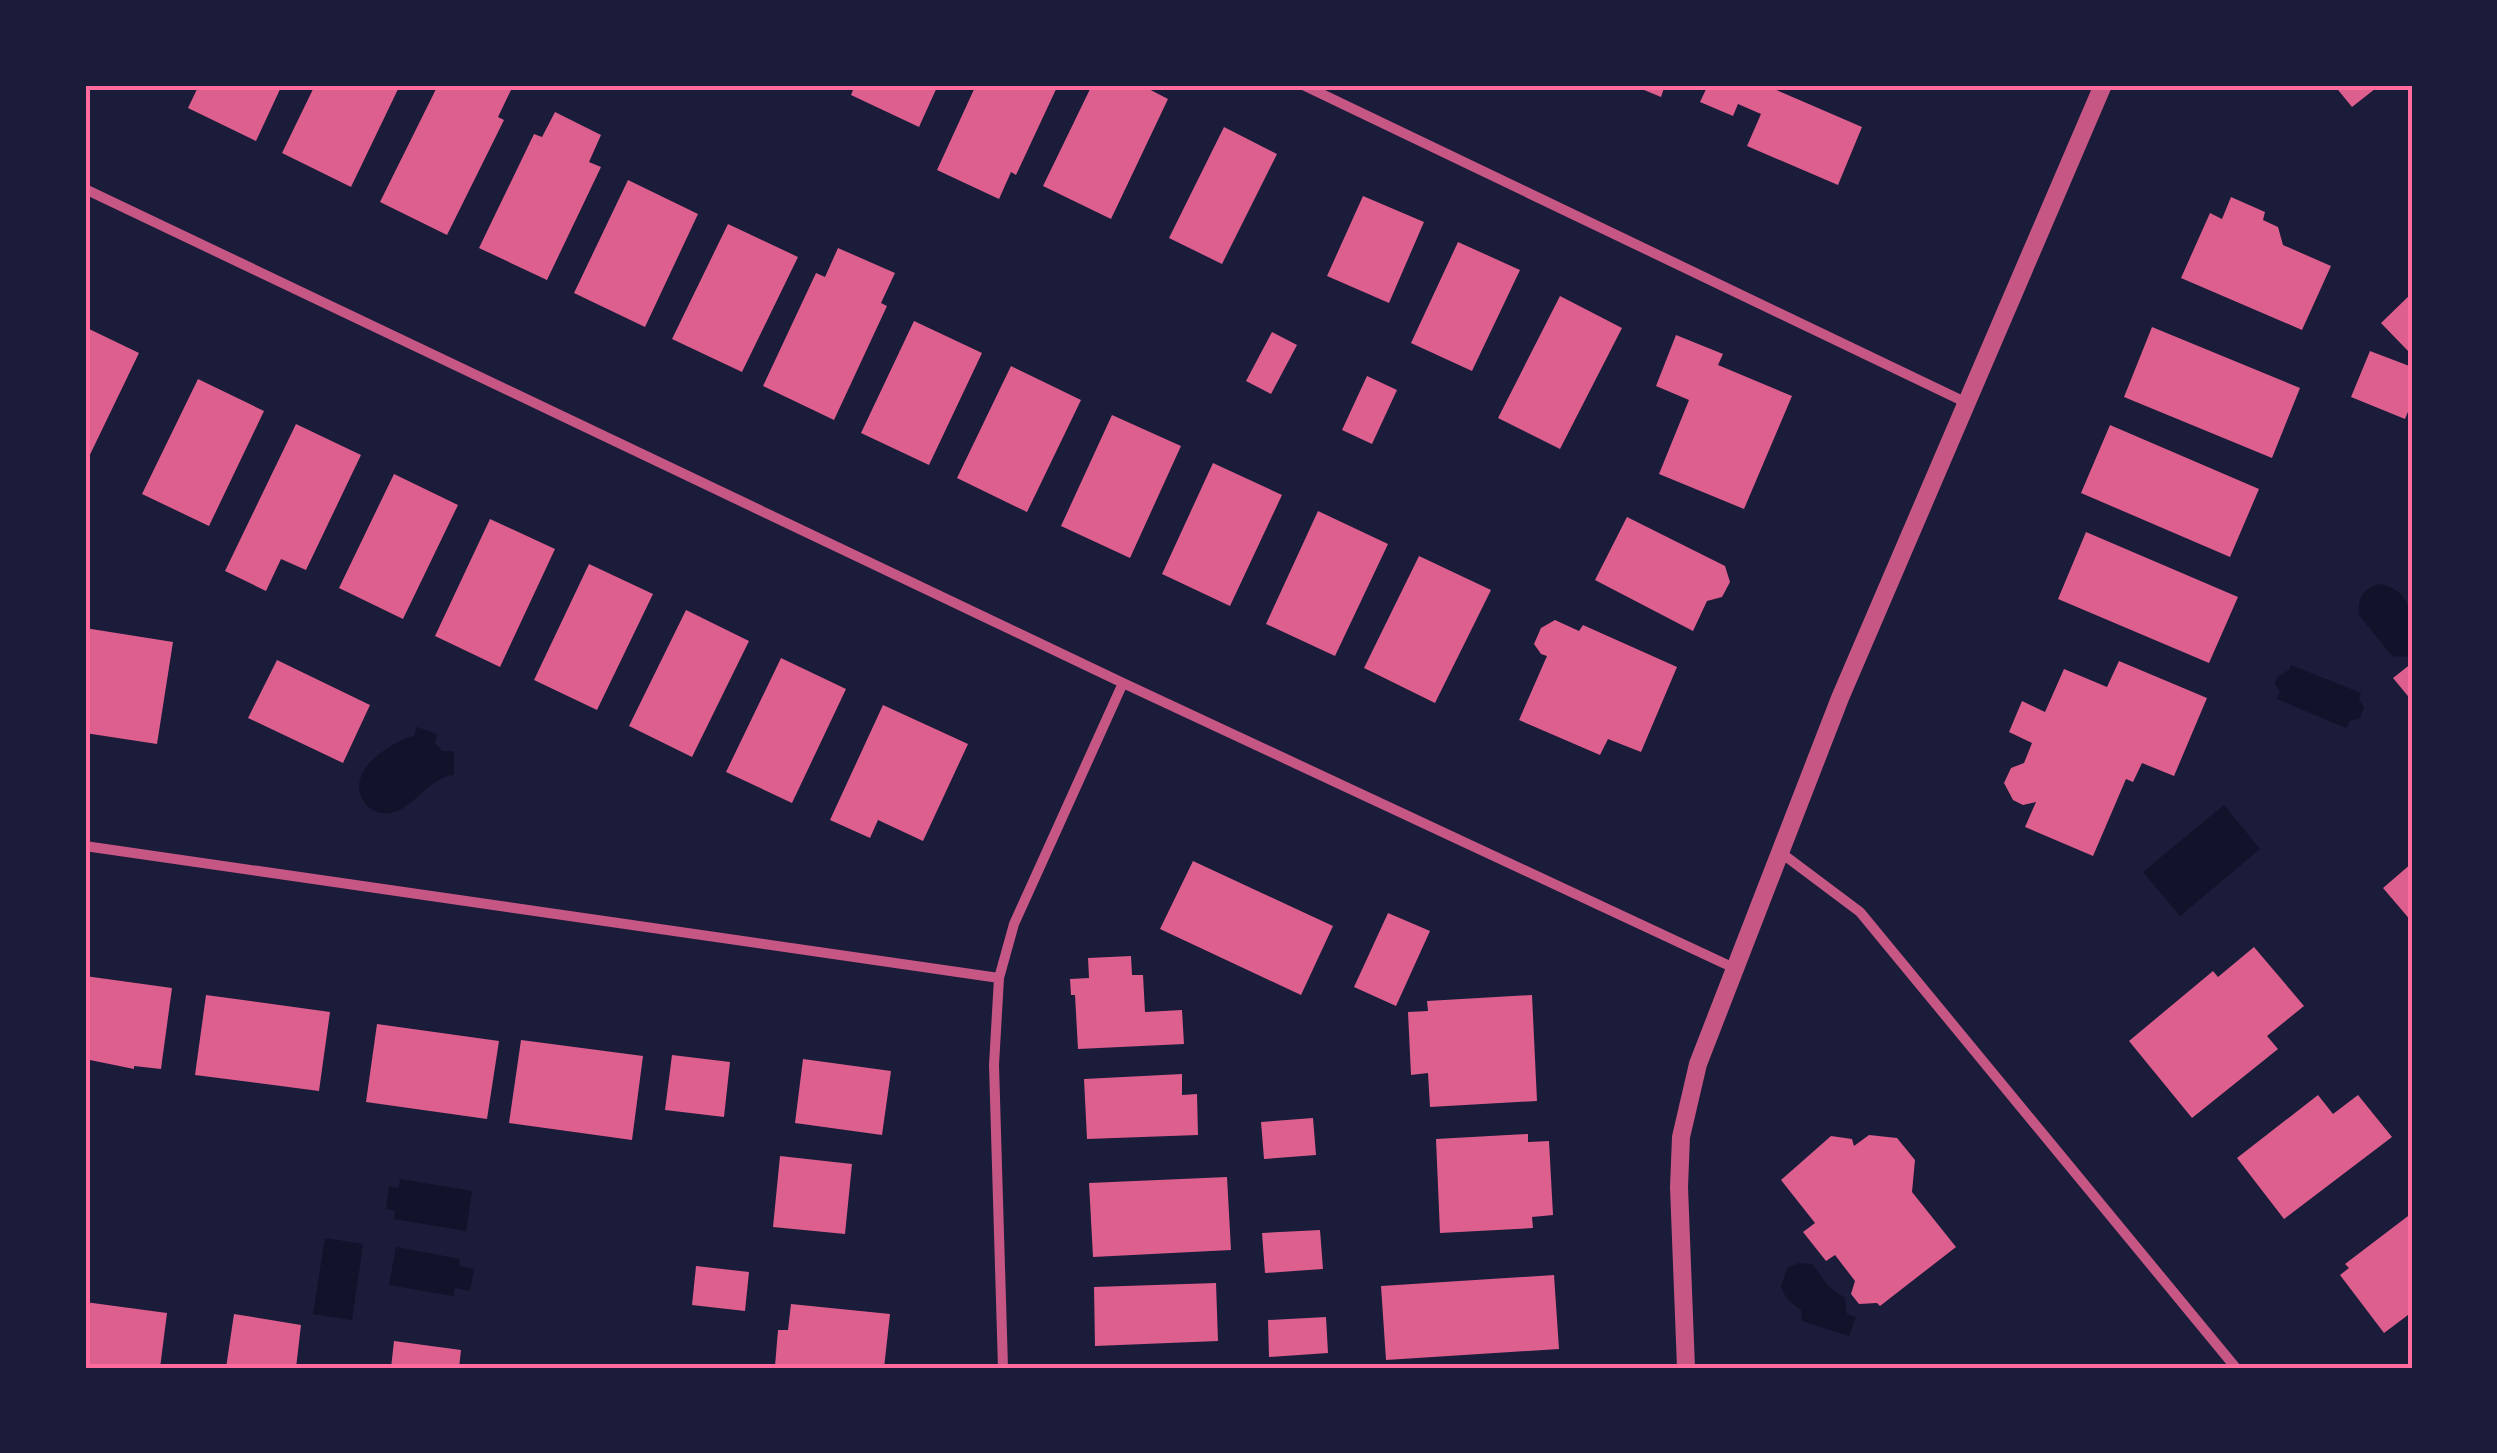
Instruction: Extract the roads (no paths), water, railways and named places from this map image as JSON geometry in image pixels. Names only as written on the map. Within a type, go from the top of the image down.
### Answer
[{"type":"street","points":[[1686,1368],[1680,1137],[1698,1064],[1840,698],[2103,85]]},
{"type":"street","points":[[1306,86],[1967,403]]},
{"type":"street","points":[[85,189],[1123,683],[1734,968]]},
{"type":"street","points":[[1003,1368],[994,1065],[998,978],[1024,900],[1123,683]]},
{"type":"street","points":[[85,846],[998,978]]},
{"type":"street","points":[[1780,852],[1860,912],[2236,1368]]}]
